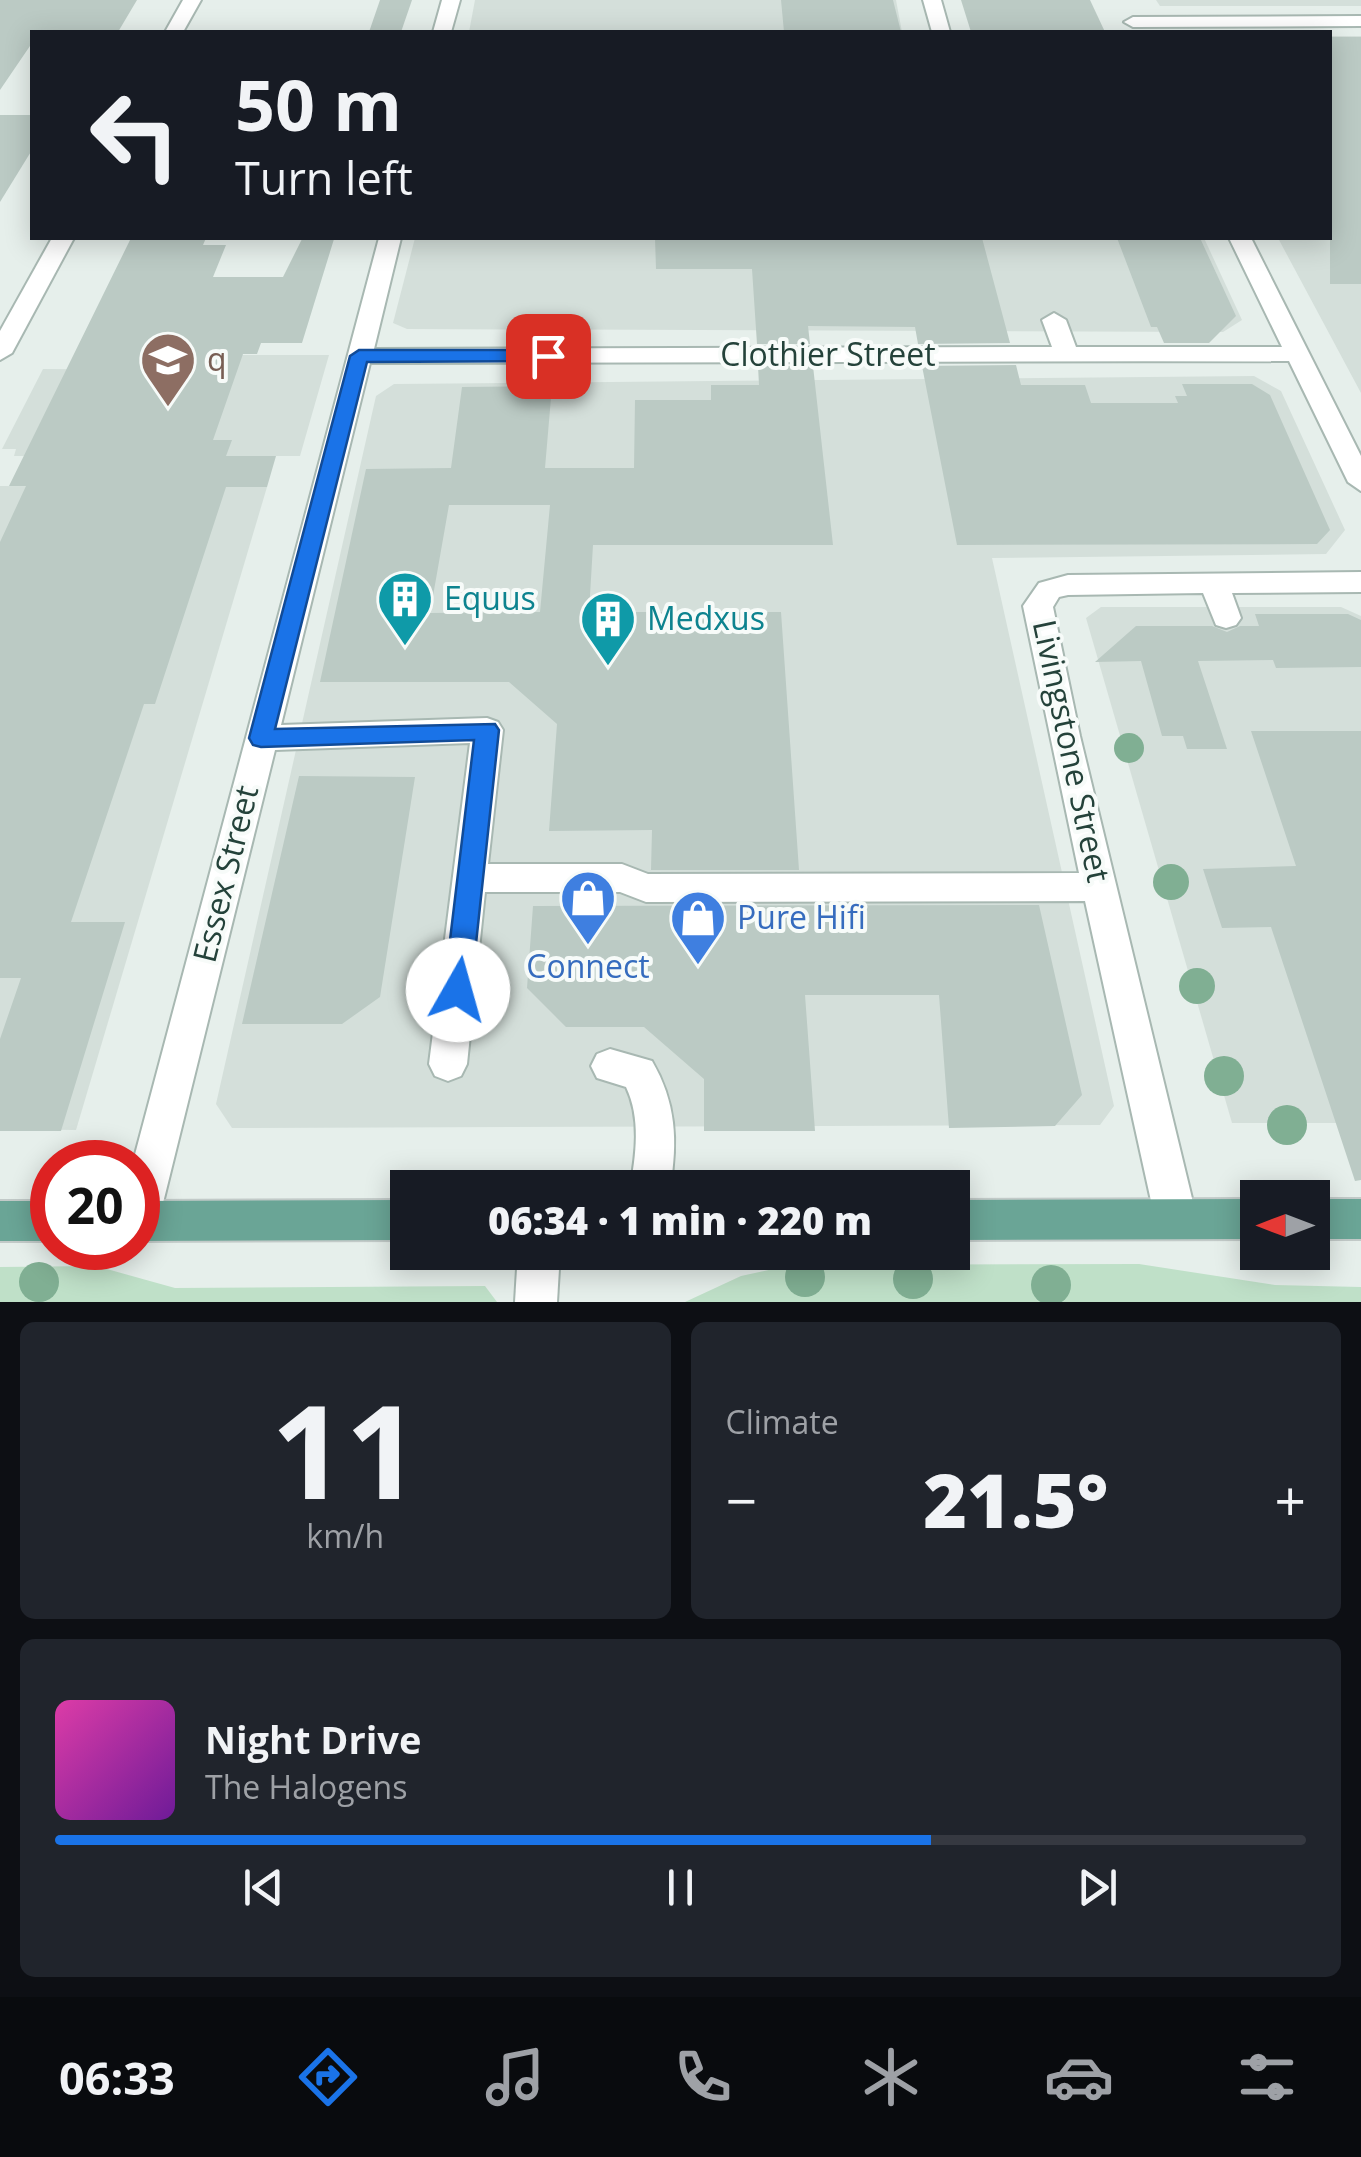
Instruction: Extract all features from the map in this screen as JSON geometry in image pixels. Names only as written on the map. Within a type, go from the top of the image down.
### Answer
[{"type":"main road","points":[[970,1220],[1240,1219]]},
{"type":"main road","points":[[1330,1219],[1361,1219]]},
{"type":"main road","points":[[160,1220],[390,1220]]},
{"type":"main road","points":[[0,1221],[30,1221]]},
{"type":"street","points":[[175,30],[192,0]]},
{"type":"street","points":[[442,30],[450,0]]},
{"type":"street","points":[[932,0],[940,30]]},
{"type":"street","points":[[1122,0],[1136,27],[1361,21]]},
{"type":"street","points":[[0,353],[62,240]]},
{"type":"street","name":"Essex Street","points":[[158,1140],[389,240]]},
{"type":"street","points":[[1241,240],[1361,482]]},
{"type":"street","points":[[1054,320],[1066,354]]},
{"type":"street","name":"Clothier Street","points":[[359,356],[1298,354]]},
{"type":"street","points":[[1214,582],[1226,618]]},
{"type":"street","name":"Livingstone Street","points":[[1176,1220],[1064,736],[1038,606],[1049,590],[1068,584],[1361,582]]},
{"type":"street","points":[[261,738],[487,730],[448,1064]]},
{"type":"street","points":[[472,878],[622,878],[646,888],[1100,886]]},
{"type":"street","points":[[610,1066],[638,1073],[648,1086],[654,1114],[652,1170]]},
{"type":"street","points":[[536,1302],[538,1270]]},
{"type":"shaded area","points":[[475,0],[896,0],[902,30],[469,30]]},
{"type":"shaded area","points":[[1156,0],[1361,0],[1361,6],[1160,6]]},
{"type":"shaded area","points":[[1332,36],[1361,36],[1361,393],[1279,240],[1332,240]]},
{"type":"shaded area","points":[[414,240],[1205,240],[1242,320],[1223,332],[407,329],[393,323]]},
{"type":"shaded area","name":"q","points":[[189,355],[329,355],[300,456],[14,456],[16,449],[2,449],[43,369],[183,370]]},
{"type":"shaded area","points":[[1254,376],[1281,391],[1345,530],[1326,554],[992,558],[1114,1106],[1100,1125],[232,1128],[216,1104],[376,396],[394,384]]},
{"type":"shaded area","points":[[0,486],[267,487],[76,1130],[0,1129]]},
{"type":"shaded area","points":[[1101,607],[1341,607],[1361,616],[1361,1123],[1232,1123],[1086,618]]},
{"type":"green space","points":[[970,1264],[1139,1264],[1275,1285],[1361,1287],[1361,1302],[685,1302],[741,1276],[768,1270],[970,1270]]},
{"type":"green space","points":[[0,1267],[110,1270],[175,1288],[485,1286],[497,1302],[0,1302]]},
{"type":"building","points":[[0,0],[137,0],[119,30],[30,30],[30,46],[0,90]]},
{"type":"building","points":[[380,0],[412,0],[402,30],[370,30]]},
{"type":"building","points":[[781,0],[893,0],[900,30],[784,30]]},
{"type":"building","points":[[961,0],[1090,0],[1104,30],[970,30]]},
{"type":"building","points":[[1332,37],[1361,37],[1361,284],[1330,284]]},
{"type":"building","points":[[0,115],[30,115],[30,153],[0,202]]},
{"type":"building","points":[[130,240],[205,240],[203,245],[226,245],[213,277],[283,277],[302,240],[334,240],[302,343],[261,343],[257,354],[243,354],[213,440],[232,440],[226,456],[276,456],[267,487],[226,487],[155,704],[144,704],[71,922],[125,922],[61,1131],[0,1131],[0,1039],[21,978],[0,978],[0,542],[26,486],[9,486]]},
{"type":"building","points":[[655,240],[983,240],[1010,343],[918,344],[915,327],[808,326],[810,344],[757,344],[752,269],[656,269]]},
{"type":"building","points":[[1118,240],[1201,240],[1236,316],[1209,343],[1164,343],[1157,327],[1151,327]]},
{"type":"building","points":[[1016,365],[1021,385],[1085,385],[1091,403],[1178,403],[1175,396],[1187,396],[1182,384],[1252,384],[1270,395],[1330,530],[1317,544],[957,545],[922,366]]},
{"type":"building","points":[[758,366],[813,366],[833,545],[593,545],[589,612],[781,612],[799,870],[651,870],[652,830],[549,831],[557,724],[509,682],[320,682],[366,469],[451,468],[462,387],[552,386],[545,468],[634,468],[635,400],[711,400],[711,385],[759,385]],"holes":[[[449,505],[550,505],[540,612],[430,613]]]},
{"type":"building","points":[[1255,614],[1348,614],[1361,620],[1361,667],[1276,668],[1273,660],[1198,661],[1227,749],[1187,749],[1183,736],[1162,736],[1141,661],[1095,662],[1136,626],[1212,626],[1227,632],[1240,626],[1259,626]]},
{"type":"building","points":[[1251,731],[1361,731],[1361,1180],[1355,1181],[1271,927],[1222,928],[1203,869],[1296,866]]},
{"type":"building","points":[[299,776],[415,777],[380,997],[342,1024],[242,1024]]},
{"type":"building","points":[[1039,905],[1082,1095],[1055,1126],[949,1128],[939,995],[805,995],[815,1131],[704,1131],[704,1079],[644,1027],[566,1027],[527,988],[533,906]]},
{"type":"place","name":"q","points":[[168,409]]},
{"type":"place","name":"Equus","points":[[405,648]]},
{"type":"place","name":"Medxus","points":[[608,668]]},
{"type":"place","name":"Connect","points":[[588,947]]},
{"type":"place","name":"Pure Hifi","points":[[698,967]]},
{"type":"route","points":[[458,990],[487,730],[261,738],[359,356],[548,356]]}]
